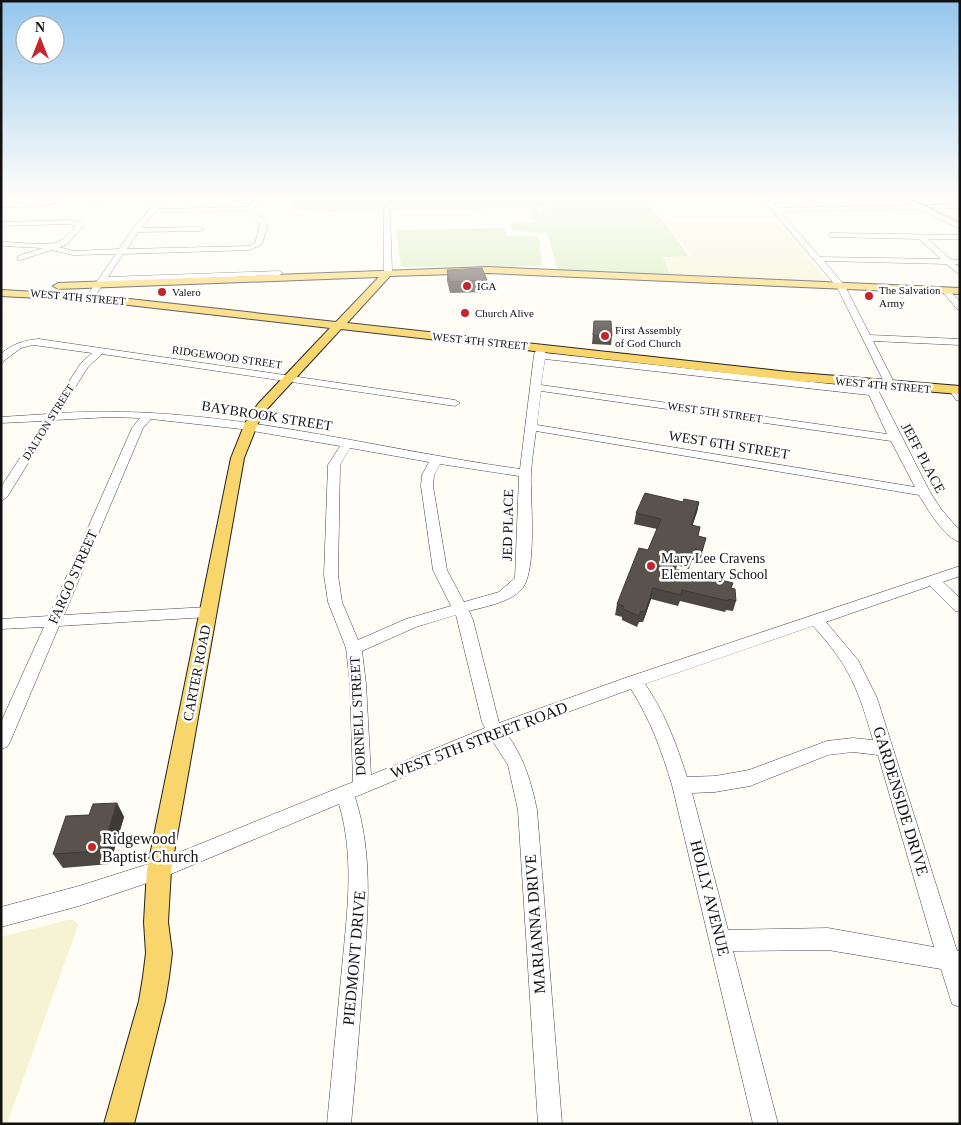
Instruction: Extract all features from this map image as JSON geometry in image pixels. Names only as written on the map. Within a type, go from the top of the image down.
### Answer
[{"type":"main road","points":[[1,287],[256,276],[511,271],[960,292]]},
{"type":"main road","name":"CARTER ROAD","points":[[119,1124],[152,1001],[159,953],[156,922],[159,870],[222,543],[233,475],[242,442],[262,407],[388,273]]},
{"type":"main road","name":"WEST 4TH STREET","points":[[1,293],[90,297],[540,352],[871,388],[891,386],[958,393]]},
{"type":"street","points":[[21,258],[46,248]]},
{"type":"street","points":[[56,248],[72,253],[242,248]]},
{"type":"street","points":[[90,297],[122,248]]},
{"type":"street","points":[[388,248],[388,273]]},
{"type":"street","points":[[809,248],[841,286],[891,386]]},
{"type":"street","points":[[934,248],[960,273]]},
{"type":"street","points":[[818,259],[960,262]]},
{"type":"street","points":[[256,276],[278,273]]},
{"type":"street","points":[[946,291],[960,307]]},
{"type":"street","points":[[868,338],[960,342]]},
{"type":"street","name":"RIDGEWOOD STREET","points":[[1,360],[13,348],[26,342],[39,342],[455,403]]},
{"type":"street","name":"DALTON STREET","points":[[1,497],[84,365],[100,351]]},
{"type":"street","name":"JED PLACE","points":[[354,648],[411,623],[504,596],[517,586],[522,579],[524,563],[525,473],[540,352]]},
{"type":"street","name":"WEST 5TH STREET","points":[[535,387],[895,438]]},
{"type":"street","name":"JEFF PLACE","points":[[871,388],[895,438],[941,521],[960,538]]},
{"type":"street","name":"BAYBROOK STREET","points":[[1,420],[118,414],[148,415],[249,427],[525,473]]},
{"type":"street","name":"FARGO STREET","points":[[1,742],[138,428],[148,415]]},
{"type":"street","name":"WEST 6TH STREET","points":[[530,427],[924,492]]},
{"type":"street","name":"DORNELL STREET","points":[[347,444],[334,465],[331,575],[335,602],[354,648],[358,684],[353,790]]},
{"type":"street","name":"MARIANNA DRIVE","points":[[437,459],[428,475],[427,486],[436,554],[447,586],[466,620],[490,722],[494,732],[508,750],[518,770],[525,797],[529,828],[550,1124]]},
{"type":"street","name":"WEST 5TH STREET ROAD","points":[[1,917],[79,896],[159,870],[494,732],[634,681],[960,571]]},
{"type":"street","points":[[932,580],[960,607]]},
{"type":"street","points":[[1,624],[208,612]]},
{"type":"street","name":"GARDENSIDE DRIVE","points":[[815,619],[844,648],[858,670],[886,749],[954,961],[960,996]]},
{"type":"street","name":"HOLLY AVENUE","points":[[634,681],[652,708],[665,735],[681,786],[766,1124]]},
{"type":"street","points":[[681,786],[715,784],[750,778],[834,747],[853,746],[886,749]]},
{"type":"street","name":"PIEDMONT DRIVE","points":[[339,1124],[360,885],[357,836],[351,810],[353,790]]},
{"type":"street","points":[[721,941],[828,939],[954,961]]},
{"type":"shaded area","points":[[686,248],[800,248],[828,282],[671,274],[663,258],[691,255]]},
{"type":"shaded area","points":[[67,920],[74,920],[78,925],[7,1124],[1,1124],[1,937]]},
{"type":"green space","points":[[398,248],[540,248],[542,266],[401,267]]},
{"type":"green space","points":[[551,248],[683,248],[689,256],[663,257],[671,276],[558,271]]},
{"type":"building","points":[[482,268],[487,280],[450,282],[447,270]]},
{"type":"building","points":[[594,321],[611,321],[612,336],[593,335]]},
{"type":"building","name":"Mary Lee Cravens Elementary School","points":[[645,493],[683,502],[684,499],[699,502],[691,525],[700,527],[698,536],[706,538],[702,551],[695,549],[692,558],[679,555],[675,569],[733,583],[731,588],[735,589],[736,601],[729,599],[728,601],[682,590],[681,595],[653,588],[645,612],[641,611],[639,616],[623,609],[624,606],[617,604],[639,548],[648,550],[661,519],[636,513]]},
{"type":"building","points":[[117,803],[102,851],[53,854],[66,816],[89,815],[93,804]]},
{"type":"place","name":"IGA","points":[[467,286]]},
{"type":"place","name":"Valero","points":[[162,292]]},
{"type":"place","name":"The Salvation Army","points":[[869,296]]},
{"type":"place","name":"Church Alive","points":[[465,313]]},
{"type":"place","name":"First Assembly of God Church","points":[[605,336]]},
{"type":"place","name":"Mary Lee Cravens Elementary School","points":[[651,566]]},
{"type":"place","name":"Ridgewood Baptist Church","points":[[92,847]]}]
